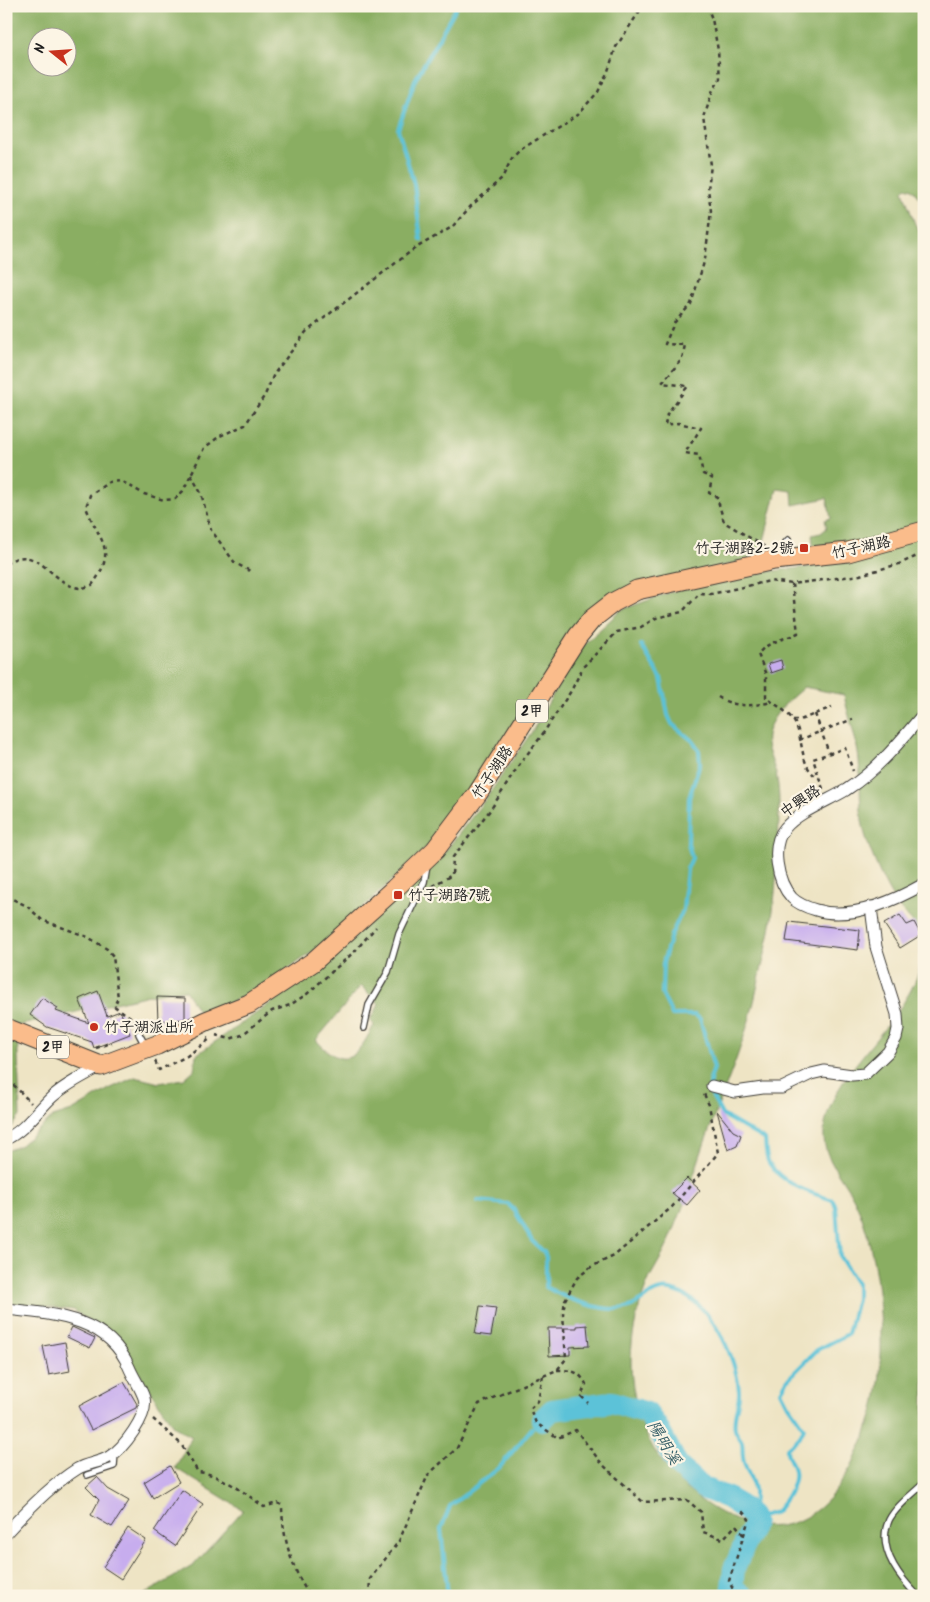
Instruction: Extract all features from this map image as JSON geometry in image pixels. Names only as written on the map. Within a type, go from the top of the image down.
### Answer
[{"type":"main road","name":"竹子湖路","points":[[100,1066],[148,1043],[249,1004],[313,962],[429,855],[478,793],[578,636],[592,619],[614,602],[637,590],[774,556],[848,552],[924,531]]},
{"type":"main road","name":"2甲","points":[[6,1028],[100,1066]]},
{"type":"street","name":"中興路","points":[[924,713],[880,764],[845,790],[785,828],[776,843],[776,860],[793,898],[809,908],[822,912],[840,913],[871,907],[904,895],[924,884]]},
{"type":"street","points":[[708,1086],[734,1092],[782,1088],[811,1074],[824,1071],[852,1075],[865,1074],[888,1052],[896,1038],[898,1029],[897,1014],[876,947],[871,907]]},
{"type":"street","name":"竹子湖路","points":[[6,1139],[15,1134],[52,1096],[100,1066]]},
{"type":"street","points":[[6,1309],[62,1315],[76,1319],[98,1330],[124,1355],[145,1399],[142,1419],[115,1453],[78,1469],[40,1499],[6,1533]]},
{"type":"lane","points":[[774,556],[788,540]]},
{"type":"lane","points":[[364,1028],[369,1005],[388,972],[400,934],[420,892],[429,855]]},
{"type":"lane","points":[[87,1475],[114,1466],[115,1453]]},
{"type":"lane","points":[[918,1596],[901,1580],[886,1546],[889,1521],[924,1483]]},
{"type":"path","points":[[6,564],[21,558],[34,560],[68,584],[80,588],[92,585],[104,565],[106,553],[102,536],[86,508],[90,494],[109,482],[121,481],[150,496],[164,500],[175,499],[183,490],[204,448],[220,436],[245,425],[265,395],[274,374],[306,332],[414,249],[452,227],[471,206],[502,178],[512,158],[520,150],[578,114],[598,92],[608,72],[616,47],[643,6]]},
{"type":"path","points":[[707,6],[712,19],[718,50],[720,79],[712,92],[704,118],[711,165],[708,188],[711,211],[705,259],[697,289],[691,304],[674,323],[665,344],[685,345],[682,358],[662,383],[688,386],[667,414],[665,425],[678,423],[701,428],[685,453],[699,455],[703,474],[712,478],[709,493],[717,497],[724,522],[774,556]]},
{"type":"path","points":[[191,475],[201,493],[211,530],[235,563],[252,572]]},
{"type":"path","points":[[420,892],[452,875],[453,857],[491,809],[520,762],[540,738],[571,691],[583,667],[617,632],[641,627],[656,618],[682,612],[700,593],[711,594],[770,581],[792,584],[860,575],[900,564],[924,552]]},
{"type":"path","points":[[792,584],[798,632],[785,640],[765,645],[758,654],[766,675],[766,696],[793,720],[812,774],[820,778],[813,759],[845,748],[852,767]]},
{"type":"path","points":[[718,697],[729,704],[754,706],[772,702]]},
{"type":"path","points":[[793,720],[800,720],[832,707]]},
{"type":"path","points":[[814,714],[829,753]]},
{"type":"path","points":[[799,740],[853,719]]},
{"type":"path","points":[[6,896],[27,906],[42,920],[88,937],[107,949],[114,956],[118,998],[114,1006],[142,1025],[146,1024],[148,1043],[159,1070],[187,1056],[210,1039],[209,1037],[194,1044]]},
{"type":"path","points":[[212,1030],[216,1034],[230,1039],[242,1035],[272,1011],[290,1005],[307,994],[356,951],[373,933],[378,923]]},
{"type":"path","points":[[8,1079],[31,1103]]},
{"type":"path","points":[[558,1370],[566,1360],[563,1314],[565,1300],[577,1278],[591,1267],[614,1256],[672,1207],[718,1154],[709,1106],[704,1095],[708,1086]]},
{"type":"path","points":[[369,1596],[370,1579],[399,1541],[428,1474],[457,1448],[479,1404],[558,1370],[575,1370],[582,1377],[586,1384],[580,1396],[588,1403]]},
{"type":"path","points":[[543,1376],[538,1401],[530,1409],[536,1423],[558,1438],[576,1430],[602,1464],[643,1502],[687,1500],[701,1512],[703,1532],[723,1539],[736,1525],[744,1536]]},
{"type":"path","points":[[145,1399],[152,1404],[152,1418],[181,1444],[198,1472],[210,1473],[264,1507],[277,1503],[282,1505],[282,1526],[295,1571],[310,1596]]},
{"type":"path","points":[[736,1596],[729,1581],[749,1519],[741,1510]]},
{"type":"green space","points":[[6,6],[924,6],[924,204],[912,189],[906,187],[903,191],[915,224],[924,239],[924,1596],[142,1596],[194,1565],[243,1510],[175,1468],[192,1437],[173,1426],[124,1349],[74,1310],[6,1303],[6,1151],[21,1145],[53,1117],[72,1111],[109,1089],[135,1077],[159,1083],[184,1079],[194,1070],[196,1055],[297,985],[437,862],[485,800],[533,730],[578,650],[621,610],[677,590],[765,572],[816,566],[812,535],[821,533],[827,528],[825,520],[831,518],[827,498],[793,505],[792,491],[777,489],[764,541],[764,556],[621,590],[521,718],[430,844],[329,940],[263,987],[204,1015],[198,1011],[185,990],[153,994],[17,1026],[20,1116],[12,1127],[6,1129]],"holes":[[[804,687],[844,695],[858,752],[861,810],[866,837],[879,871],[890,892],[902,911],[918,930],[921,943],[921,960],[919,971],[910,992],[838,1091],[828,1112],[824,1133],[824,1142],[830,1160],[851,1193],[864,1223],[876,1277],[880,1307],[881,1338],[880,1367],[872,1416],[862,1444],[848,1472],[829,1498],[806,1517],[785,1525],[763,1526],[742,1522],[721,1513],[701,1500],[683,1485],[655,1451],[644,1430],[637,1407],[632,1383],[631,1350],[642,1296],[680,1215],[737,1057],[754,1003],[771,926],[778,848],[778,786],[768,749],[767,736],[778,712]],[[361,986],[379,1004],[370,1020],[374,1025],[356,1053],[350,1057],[335,1056],[316,1040]]]},
{"type":"building","points":[[781,660],[783,669],[771,673],[768,664]]},
{"type":"building","points":[[900,915],[907,925],[914,922],[921,935],[900,948],[884,924]]},
{"type":"building","points":[[789,922],[860,930],[858,950],[786,941]]},
{"type":"building","points":[[98,991],[107,1016],[120,1011],[130,1034],[94,1048],[92,1042],[47,1027],[30,1015],[42,998],[58,1008],[56,1011],[89,1023],[79,999]]},
{"type":"building","points":[[157,997],[185,998],[185,1019],[158,1021]]},
{"type":"building","points":[[717,1111],[733,1131],[741,1135],[737,1146],[728,1150]]},
{"type":"building","points":[[687,1178],[700,1190],[687,1205],[672,1193]]},
{"type":"building","points":[[480,1306],[496,1308],[491,1336],[475,1334]]},
{"type":"building","points":[[587,1325],[589,1346],[570,1347],[570,1355],[549,1356],[548,1328],[577,1328],[577,1326]]},
{"type":"building","points":[[72,1327],[95,1338],[90,1348],[67,1337]]},
{"type":"building","points":[[65,1342],[70,1371],[49,1375],[43,1346]]},
{"type":"building","points":[[124,1382],[137,1404],[136,1408],[91,1430],[79,1406]]},
{"type":"building","points":[[170,1466],[179,1482],[153,1498],[144,1482]]},
{"type":"building","points":[[97,1477],[108,1489],[129,1501],[112,1527],[91,1515],[99,1500],[86,1487]]},
{"type":"building","points":[[182,1490],[203,1504],[175,1546],[154,1531]]},
{"type":"building","points":[[128,1528],[146,1540],[121,1579],[103,1567]]},
{"type":"waterway","points":[[421,240],[414,184],[398,129],[415,80],[457,6]]},
{"type":"waterway","points":[[641,645],[661,678],[668,715],[672,724],[694,742],[699,751],[700,763],[689,798],[688,844],[692,858],[687,869],[683,910],[671,935],[663,963],[662,994],[672,1015],[695,1015],[700,1019],[714,1068],[710,1080],[711,1094],[722,1115],[765,1140],[768,1161],[781,1177],[806,1191],[833,1200],[836,1208],[840,1257],[857,1284],[857,1299],[848,1334],[817,1350],[788,1379],[781,1391],[804,1428],[799,1438],[787,1448],[787,1454],[794,1473],[793,1485],[776,1512],[752,1519]]},
{"type":"waterway","points":[[478,1201],[508,1204],[515,1211],[532,1241],[544,1252],[546,1257],[546,1287],[554,1292],[596,1307],[617,1309],[632,1306],[658,1291],[670,1290],[684,1295],[697,1304],[708,1316],[726,1345],[737,1377],[739,1396],[734,1424],[742,1442],[744,1461],[754,1489],[751,1515]]},
{"type":"waterway","name":"陽明溪","points":[[542,1420],[552,1410],[612,1402],[647,1413],[658,1428],[678,1466],[703,1488],[728,1498],[751,1515],[754,1523],[734,1569],[732,1587],[743,1596]]},
{"type":"waterway","name":"陽明溪","points":[[448,1596],[441,1529],[450,1506],[499,1468],[532,1428]]},
{"type":"place","name":"竹子湖路2-2號","points":[[804,548]]},
{"type":"place","name":"竹子湖路7號","points":[[398,895]]},
{"type":"place","name":"竹子湖派出所","points":[[94,1027]]}]
